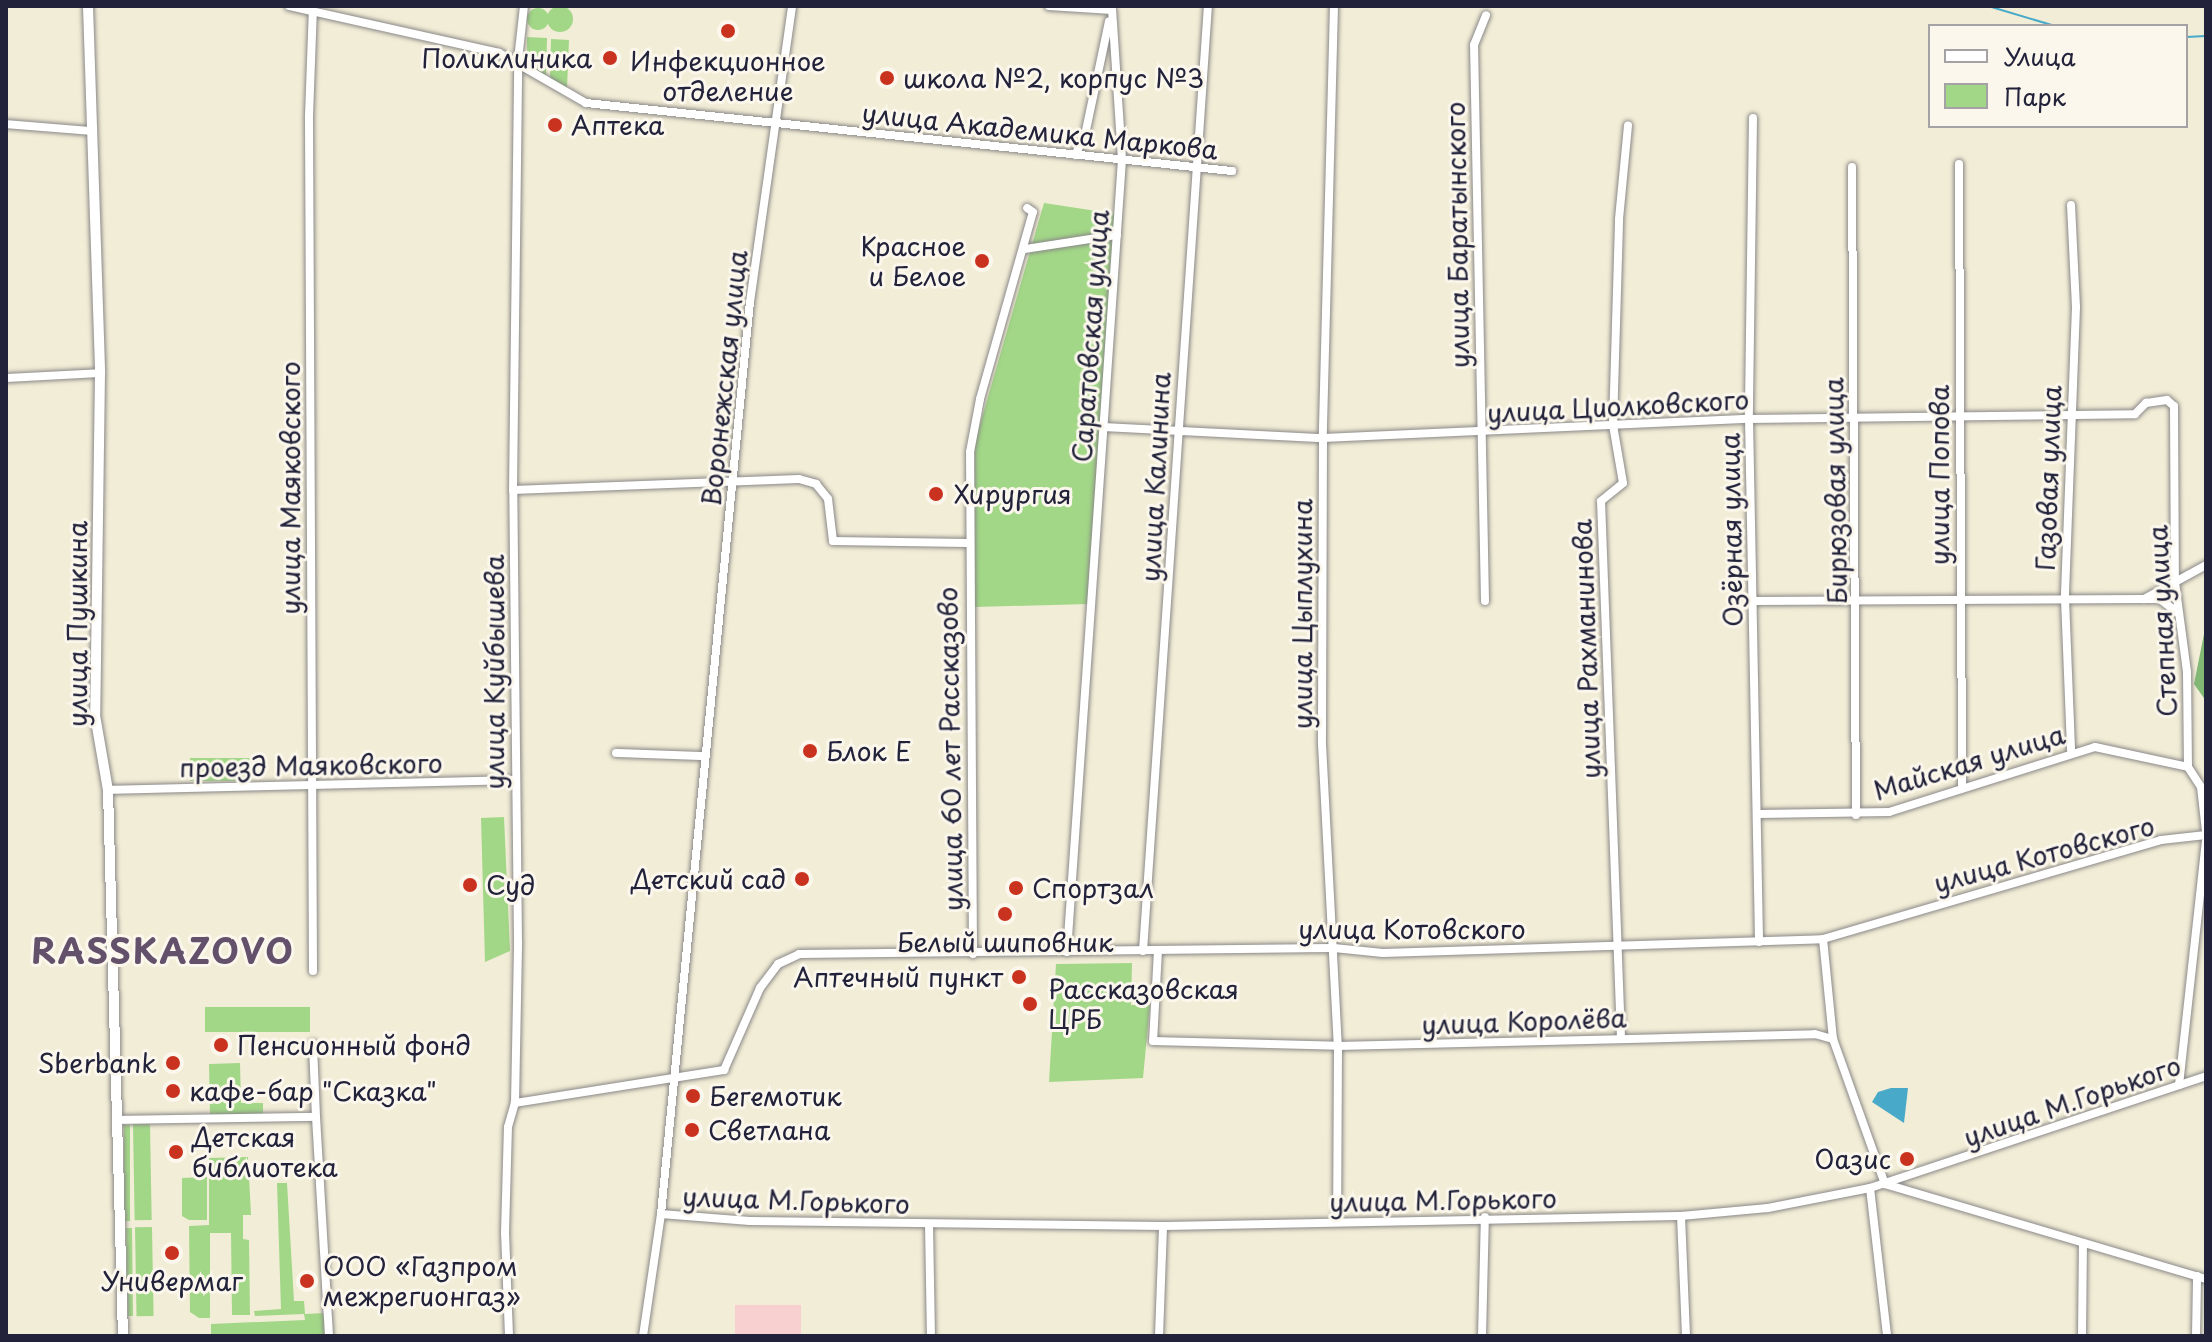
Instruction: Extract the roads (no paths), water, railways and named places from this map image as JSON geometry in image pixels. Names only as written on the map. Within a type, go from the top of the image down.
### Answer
[{"type":"main road","name":"улица Пушкина","points":[[88,6],[100,373],[95,715],[108,790],[123,1336]]},
{"type":"street","name":"улица Академика Маркова","points":[[289,6],[314,9],[518,60],[586,103],[1232,171]]},
{"type":"street","name":"улица Куйбышева","points":[[509,1336],[505,1233],[508,1127],[515,1103],[513,490],[518,60],[524,6]]},
{"type":"street","name":"Воронежская улица","points":[[643,1336],[661,1214],[703,756],[750,302],[792,6]]},
{"type":"street","points":[[1049,6],[1112,8],[1085,135],[1075,155]]},
{"type":"street","name":"улица Калинина","points":[[1143,951],[1208,6]]},
{"type":"street","name":"улица Цыплухина","points":[[1334,6],[1323,438],[1322,744],[1338,1046],[1337,1221]]},
{"type":"street","name":"Саратовская улица","points":[[1067,952],[1122,159],[1112,8]]},
{"type":"street","name":"улица Маяковского","points":[[313,971],[309,116],[314,9]]},
{"type":"street","name":"улица Баратынского","points":[[1485,601],[1474,45],[1486,15]]},
{"type":"street","name":"Озёрная улица","points":[[1753,118],[1749,419],[1759,814],[1759,942]]},
{"type":"street","points":[[6,124],[92,131]]},
{"type":"street","name":"улица Рахманинова","points":[[1621,1038],[1615,947],[1601,501],[1623,483],[1613,425],[1628,125]]},
{"type":"street","name":"улица Попова","points":[[1959,164],[1958,600],[1962,785]]},
{"type":"street","name":"Бирюзовая улица","points":[[1852,167],[1856,815]]},
{"type":"street","name":"Газовая улица","points":[[2071,205],[2076,307],[2068,414],[2065,599],[2071,751]]},
{"type":"street","name":"улица 60 лет Рассказово","points":[[973,954],[967,543],[974,422],[1025,249],[1033,212],[1027,208]]},
{"type":"street","points":[[1025,249],[1117,235]]},
{"type":"street","points":[[6,378],[100,373]]},
{"type":"street","name":"улица Циолковского","points":[[1103,427],[1323,438],[1749,419],[2135,414],[2161,399],[2174,406]]},
{"type":"street","name":"Степная улица","points":[[2174,406],[2175,582],[2187,672],[2188,767],[2201,787],[2206,836],[2179,1085]]},
{"type":"street","points":[[513,490],[799,479],[816,484],[828,499],[833,541],[967,543]]},
{"type":"street","points":[[2144,599],[2206,565]]},
{"type":"street","points":[[1752,601],[1857,603],[2160,599],[2179,614]]},
{"type":"street","name":"Майская улица","points":[[1759,814],[1856,815],[1889,812],[1962,785],[2071,751],[2095,747],[2188,767]]},
{"type":"street","points":[[616,753],[703,756]]},
{"type":"street","name":"проезд Маяковского","points":[[108,790],[514,780]]},
{"type":"street","name":"улица Котовского","points":[[672,1080],[724,1070],[760,988],[788,958],[815,953],[973,954],[1334,948],[1383,953],[1823,939],[2161,840],[2206,836]]},
{"type":"street","points":[[1823,939],[1833,1039],[1885,1184],[2201,1278],[2196,1336]]},
{"type":"street","name":"улица Королёва","points":[[1158,950],[1153,1041],[1338,1046],[1815,1034],[1833,1039]]},
{"type":"street","points":[[313,1044],[329,1336]]},
{"type":"street","name":"улица М.Горького","points":[[661,1214],[929,1224],[1163,1226],[1485,1217],[1681,1216],[1768,1208],[1885,1184],[2206,1076]]},
{"type":"street","points":[[515,1103],[672,1080]]},
{"type":"street","points":[[117,1120],[316,1117]]},
{"type":"street","points":[[1870,1188],[1887,1336]]},
{"type":"street","points":[[1681,1216],[1686,1336]]},
{"type":"street","points":[[1482,1336],[1485,1217]]},
{"type":"street","points":[[929,1224],[931,1336]]},
{"type":"street","points":[[1159,1336],[1163,1226]]},
{"type":"street","points":[[2082,1336],[2083,1243]]},
{"type":"water","points":[[1908,1088],[1904,1123],[1872,1102],[1878,1092]]},
{"type":"waterway","points":[[1988,6],[2048,24]]},
{"type":"waterway","points":[[2188,37],[2206,36]]},
{"type":"place","name":"Инфекционное отделение","points":[[728,31]]},
{"type":"place","name":"Поликлиника","points":[[610,58]]},
{"type":"place","name":"школа №2, корпус №3","points":[[887,78]]},
{"type":"place","name":"Аптека","points":[[555,125]]},
{"type":"place","name":"Красное и Белое","points":[[982,261]]},
{"type":"place","name":"Хирургия","points":[[936,494]]},
{"type":"place","name":"Блок Е","points":[[810,751]]},
{"type":"place","name":"Детский сад","points":[[802,879]]},
{"type":"place","name":"Суд","points":[[470,885]]},
{"type":"place","name":"Спортзал","points":[[1016,888]]},
{"type":"place","name":"Белый шиповник","points":[[1005,914]]},
{"type":"place","name":"Аптечный пункт","points":[[1019,977]]},
{"type":"place","name":"Рассказовская ЦРБ","points":[[1030,1004]]},
{"type":"place","name":"Пенсионный фонд","points":[[221,1045]]},
{"type":"place","name":"Sberbank","points":[[173,1063]]},
{"type":"place","name":"кафе-бар \"Сказка\"","points":[[173,1091]]},
{"type":"place","name":"Бегемотик","points":[[693,1096]]},
{"type":"place","name":"Светлана","points":[[692,1130]]},
{"type":"place","name":"Детская библиотека","points":[[176,1152]]},
{"type":"place","name":"Оазис","points":[[1907,1159]]},
{"type":"place","name":"Универмаг","points":[[172,1253]]},
{"type":"place","name":"ООО «Газпром межрегионгаз»","points":[[307,1281]]},
{"type":"district","name":"RASSKAZOVO","points":[[163,951]]}]
